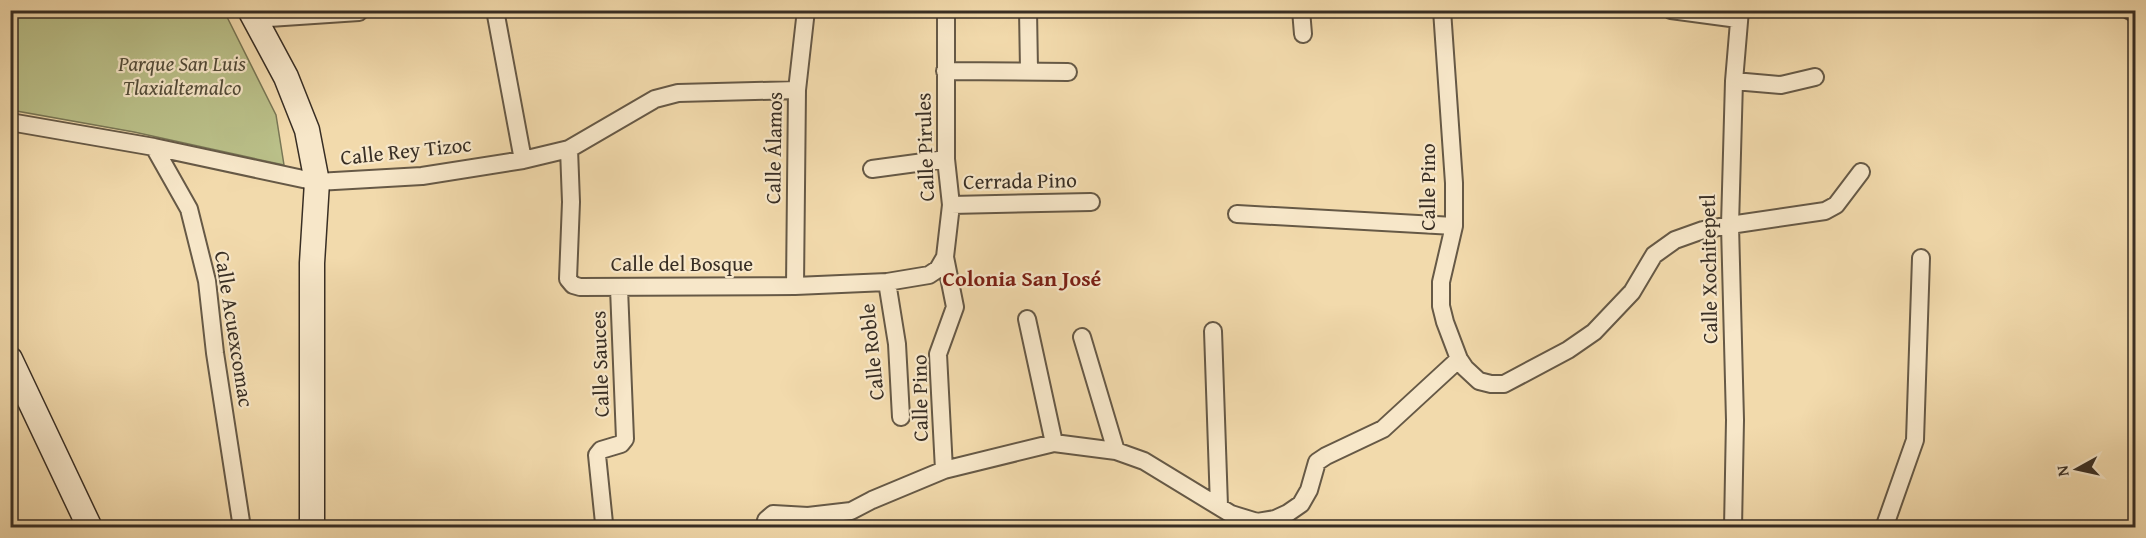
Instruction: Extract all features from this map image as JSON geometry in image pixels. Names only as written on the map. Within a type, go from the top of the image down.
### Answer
[{"type":"main road","points":[[252,15],[286,77],[299,109],[307,130],[317,182],[312,263],[312,528]]},
{"type":"main road","points":[[10,359],[90,528]]},
{"type":"street","points":[[495,10],[523,160]]},
{"type":"street","name":"Calle Álamos","points":[[795,286],[796,90],[806,10]]},
{"type":"street","name":"Calle Pirules","points":[[945,257],[951,205],[946,159],[946,10]]},
{"type":"street","points":[[1028,10],[1029,70]]},
{"type":"street","points":[[1301,10],[1303,34]]},
{"type":"street","name":"Calle Pino","points":[[1442,10],[1454,183],[1454,226],[1442,282],[1441,306],[1460,359],[1465,368],[1479,381],[1504,384],[1568,350],[1594,332],[1632,292],[1654,255],[1675,240],[1703,230],[1825,211],[1836,206],[1861,172]]},
{"type":"street","points":[[1671,10],[1739,15]]},
{"type":"street","points":[[2129,10],[2136,14]]},
{"type":"street","points":[[252,15],[359,12]]},
{"type":"street","name":"Calle Xochitepetl","points":[[1733,528],[1735,420],[1730,225],[1734,81],[1739,15]]},
{"type":"street","points":[[945,71],[1068,72]]},
{"type":"street","points":[[1734,81],[1781,85],[1815,77]]},
{"type":"street","name":"Calle Rey Tizoc","points":[[10,122],[154,147],[317,182],[422,176],[523,160],[569,149],[656,99],[667,95],[796,90]]},
{"type":"street","name":"Calle Acuexcomac","points":[[154,147],[189,208],[207,281],[215,353],[242,528]]},
{"type":"street","name":"Calle del Bosque","points":[[569,149],[571,202],[568,279],[573,285],[619,288],[795,286],[887,282],[929,275],[938,268],[945,257]]},
{"type":"street","points":[[872,170],[946,159]]},
{"type":"street","name":"Cerrada Pino","points":[[951,205],[1091,202]]},
{"type":"street","points":[[1237,214],[1454,226]]},
{"type":"street","name":"Calle Pino","points":[[944,470],[938,354],[955,307],[945,257]]},
{"type":"street","points":[[1884,528],[1915,440],[1921,258]]},
{"type":"street","name":"Calle Roble","points":[[887,282],[897,344],[901,417]]},
{"type":"street","name":"Calle Sauces","points":[[602,528],[604,523],[597,455],[601,450],[621,444],[625,439],[619,288]]},
{"type":"street","points":[[1027,319],[1054,442]]},
{"type":"street","points":[[1213,331],[1219,506]]},
{"type":"street","points":[[1082,337],[1116,451]]},
{"type":"street","points":[[765,528],[766,520],[773,514],[808,516],[851,511],[944,470],[1054,442],[1116,451],[1144,461],[1231,514],[1257,522],[1275,519],[1301,504],[1309,490],[1317,462],[1383,429],[1460,359]]},
{"type":"green space","name":"Parque San Luis Tlaxialtemalco","points":[[10,11],[224,11],[276,115],[284,165],[134,132],[11,110]]},
{"type":"district","name":"Colonia San José","points":[[1022,278]]}]
